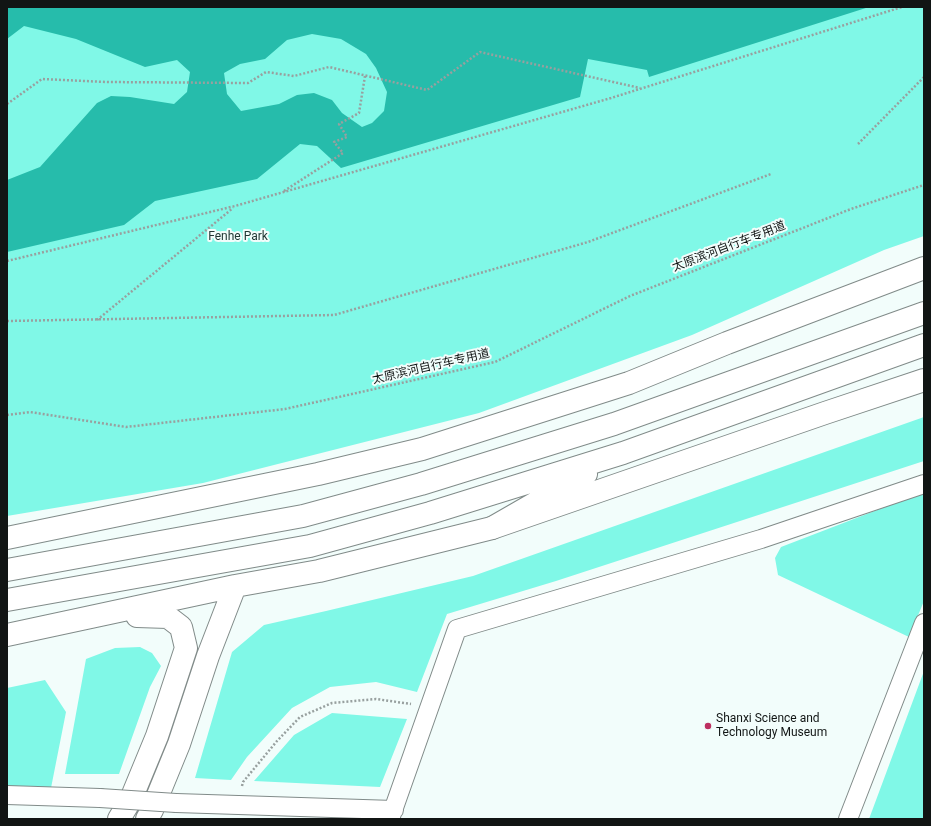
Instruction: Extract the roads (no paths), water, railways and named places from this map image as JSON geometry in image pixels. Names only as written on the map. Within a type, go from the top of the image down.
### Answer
[{"type":"main road","points":[[7,538],[318,474],[422,448],[628,383],[727,343],[924,268]]},
{"type":"main road","points":[[7,570],[303,516],[421,484],[614,424],[924,313]]},
{"type":"main road","points":[[7,600],[310,546],[430,513],[623,453],[924,345]]},
{"type":"main road","points":[[7,635],[235,586],[320,571],[492,528],[924,380]]},
{"type":"main road","points":[[492,528],[623,453]]},
{"type":"main road","points":[[147,819],[179,744],[208,656],[235,586]]},
{"type":"main road","points":[[90,618],[147,616],[168,617],[181,627],[186,648],[157,736],[131,799],[120,819]]},
{"type":"street","points":[[7,795],[100,798],[392,814],[457,629],[761,539],[924,484]]},
{"type":"street","points":[[848,819],[924,623]]},
{"type":"place","name":"Shanxi Science and Technology Museum","points":[[708,726]]},
{"type":"park label","name":"Fenhe Park","points":[[238,237]]}]
